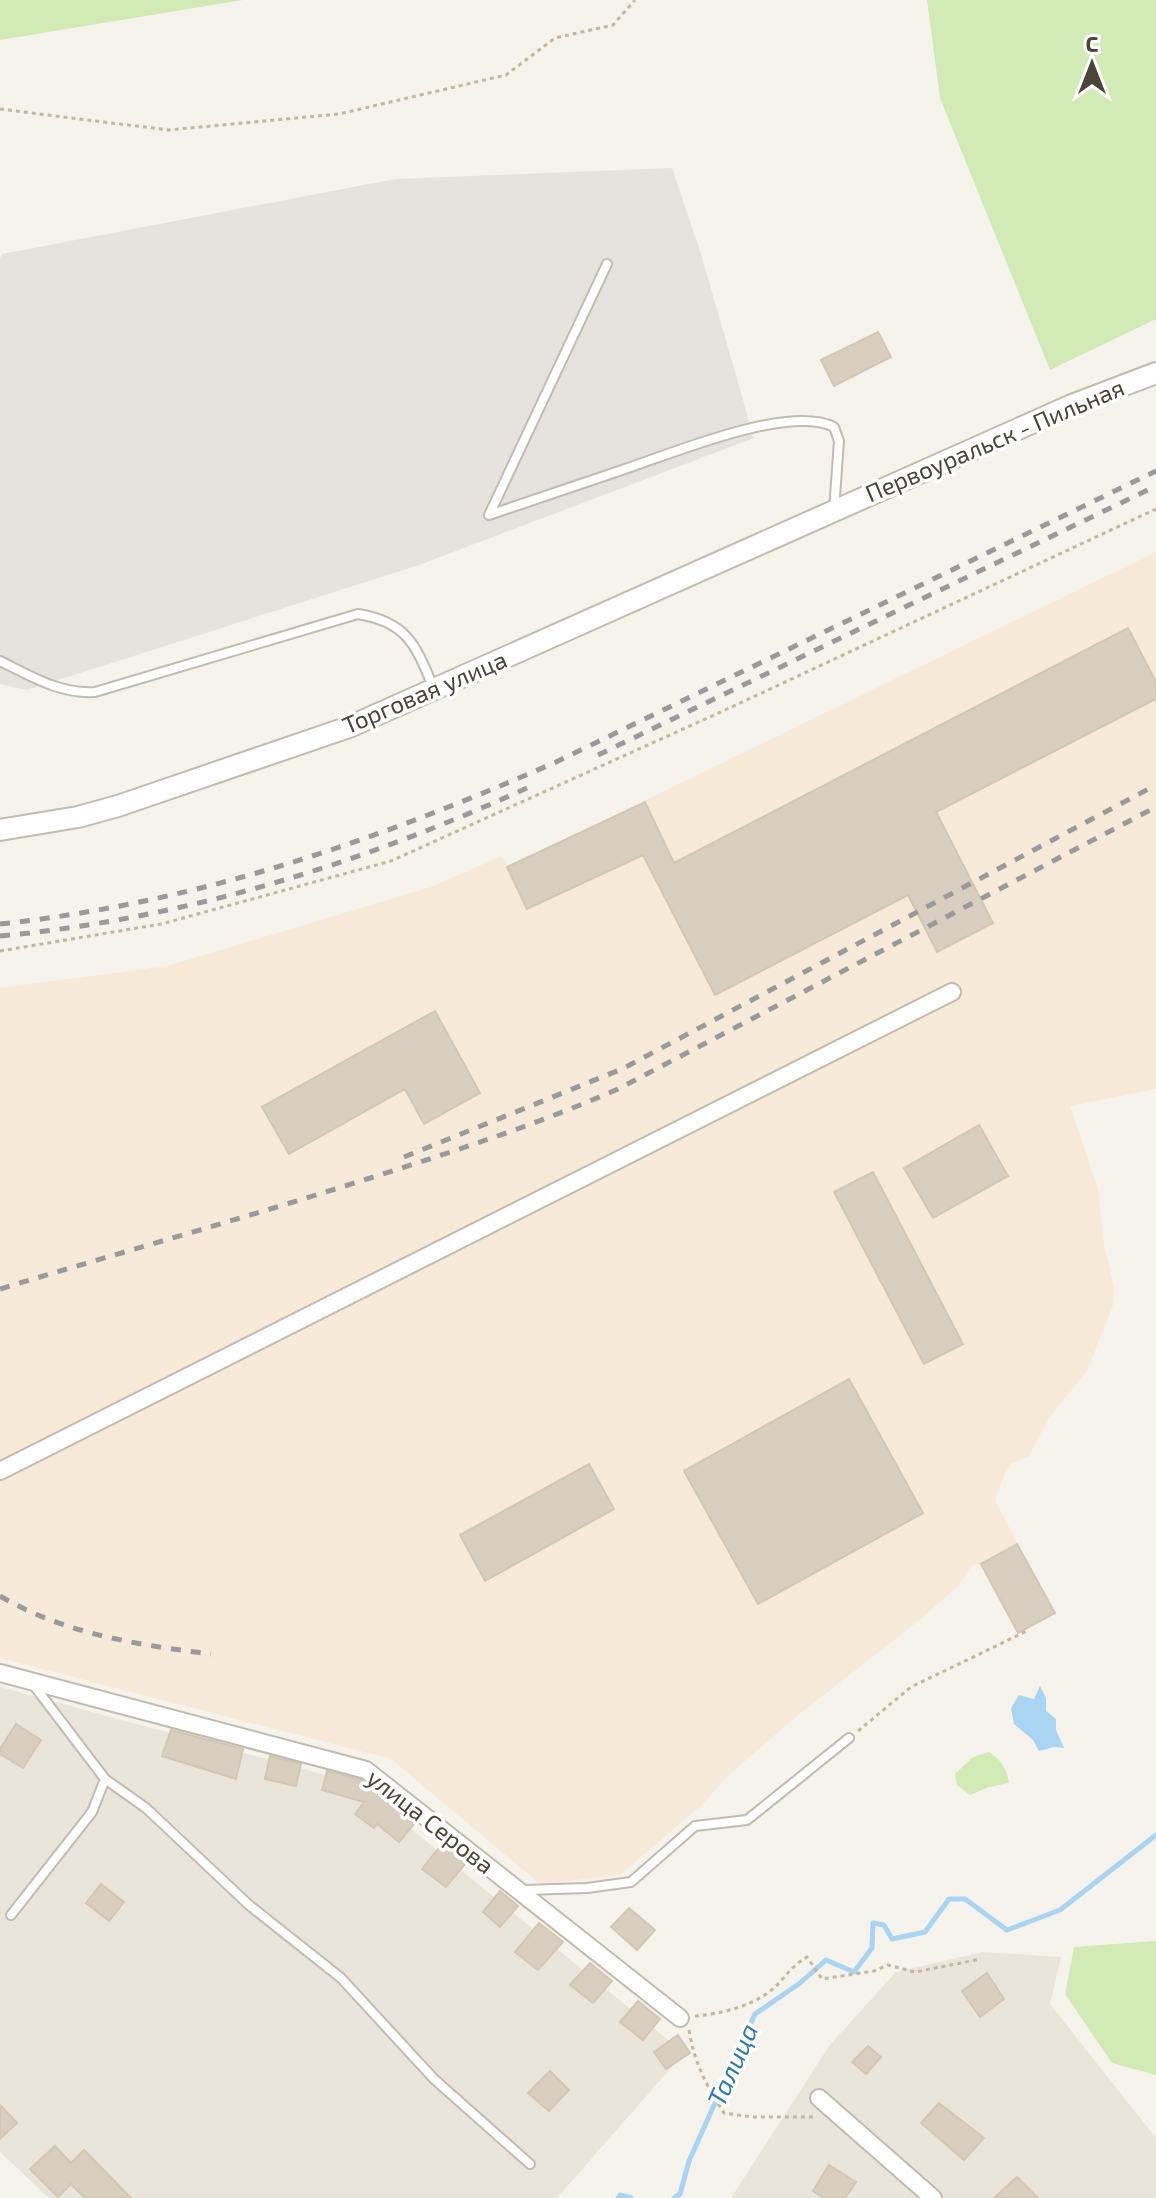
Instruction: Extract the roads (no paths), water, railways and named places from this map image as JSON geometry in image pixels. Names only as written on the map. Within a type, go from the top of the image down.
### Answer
[{"type":"street","name":"Первоуральск - Пильная","points":[[834,511],[1072,405],[1156,373]]},
{"type":"street","name":"Торговая улица","points":[[0,830],[78,817],[162,792],[336,732],[834,511]]},
{"type":"street","points":[[0,1471],[952,992]]},
{"type":"street","name":"улица Серова","points":[[0,1673],[366,1770],[680,2018]]},
{"type":"street","points":[[819,2098],[933,2198]]},
{"type":"lane","points":[[607,264],[489,515],[729,434],[798,421],[823,421],[834,427],[839,441],[834,511]]},
{"type":"lane","points":[[0,661],[59,688],[78,693],[95,692],[358,614],[391,623],[405,633],[416,647],[435,690]]},
{"type":"lane","points":[[29,1679],[105,1779],[146,1808],[249,1905],[341,1978],[434,2079],[530,2164]]},
{"type":"lane","points":[[519,1891],[587,1888],[631,1882],[695,1826],[747,1820],[849,1738]]},
{"type":"lane","points":[[11,1915],[92,1812],[105,1779]]},
{"type":"water","points":[[1040,1686],[1046,1698],[1046,1711],[1056,1719],[1056,1730],[1064,1748],[1039,1751],[1033,1740],[1014,1724],[1011,1708],[1019,1695],[1034,1699]]},
{"type":"waterway","name":"Талица","points":[[674,2198],[680,2194],[689,2161],[755,2014],[800,1983],[826,1960],[854,1972],[872,1948],[873,1923],[884,1925],[892,1939],[925,1932],[949,1899],[965,1899],[1007,1930],[1060,1910],[1156,1835]]},
{"type":"waterway","name":"Талица","points":[[618,2198],[620,2195],[631,2198]]},
{"type":"railway","points":[[0,924],[145,901],[215,884],[284,865],[421,818],[556,762],[1156,471]]},
{"type":"railway","points":[[598,755],[1156,486]]},
{"type":"railway","points":[[404,1157],[622,1069],[1156,785]]},
{"type":"railway","points":[[0,936],[137,916],[270,884],[401,840],[529,787]]},
{"type":"railway","points":[[0,1289],[367,1179],[587,1102],[618,1089],[1156,807]]},
{"type":"railway","points":[[0,1596],[76,1629],[129,1642],[211,1654]]}]
